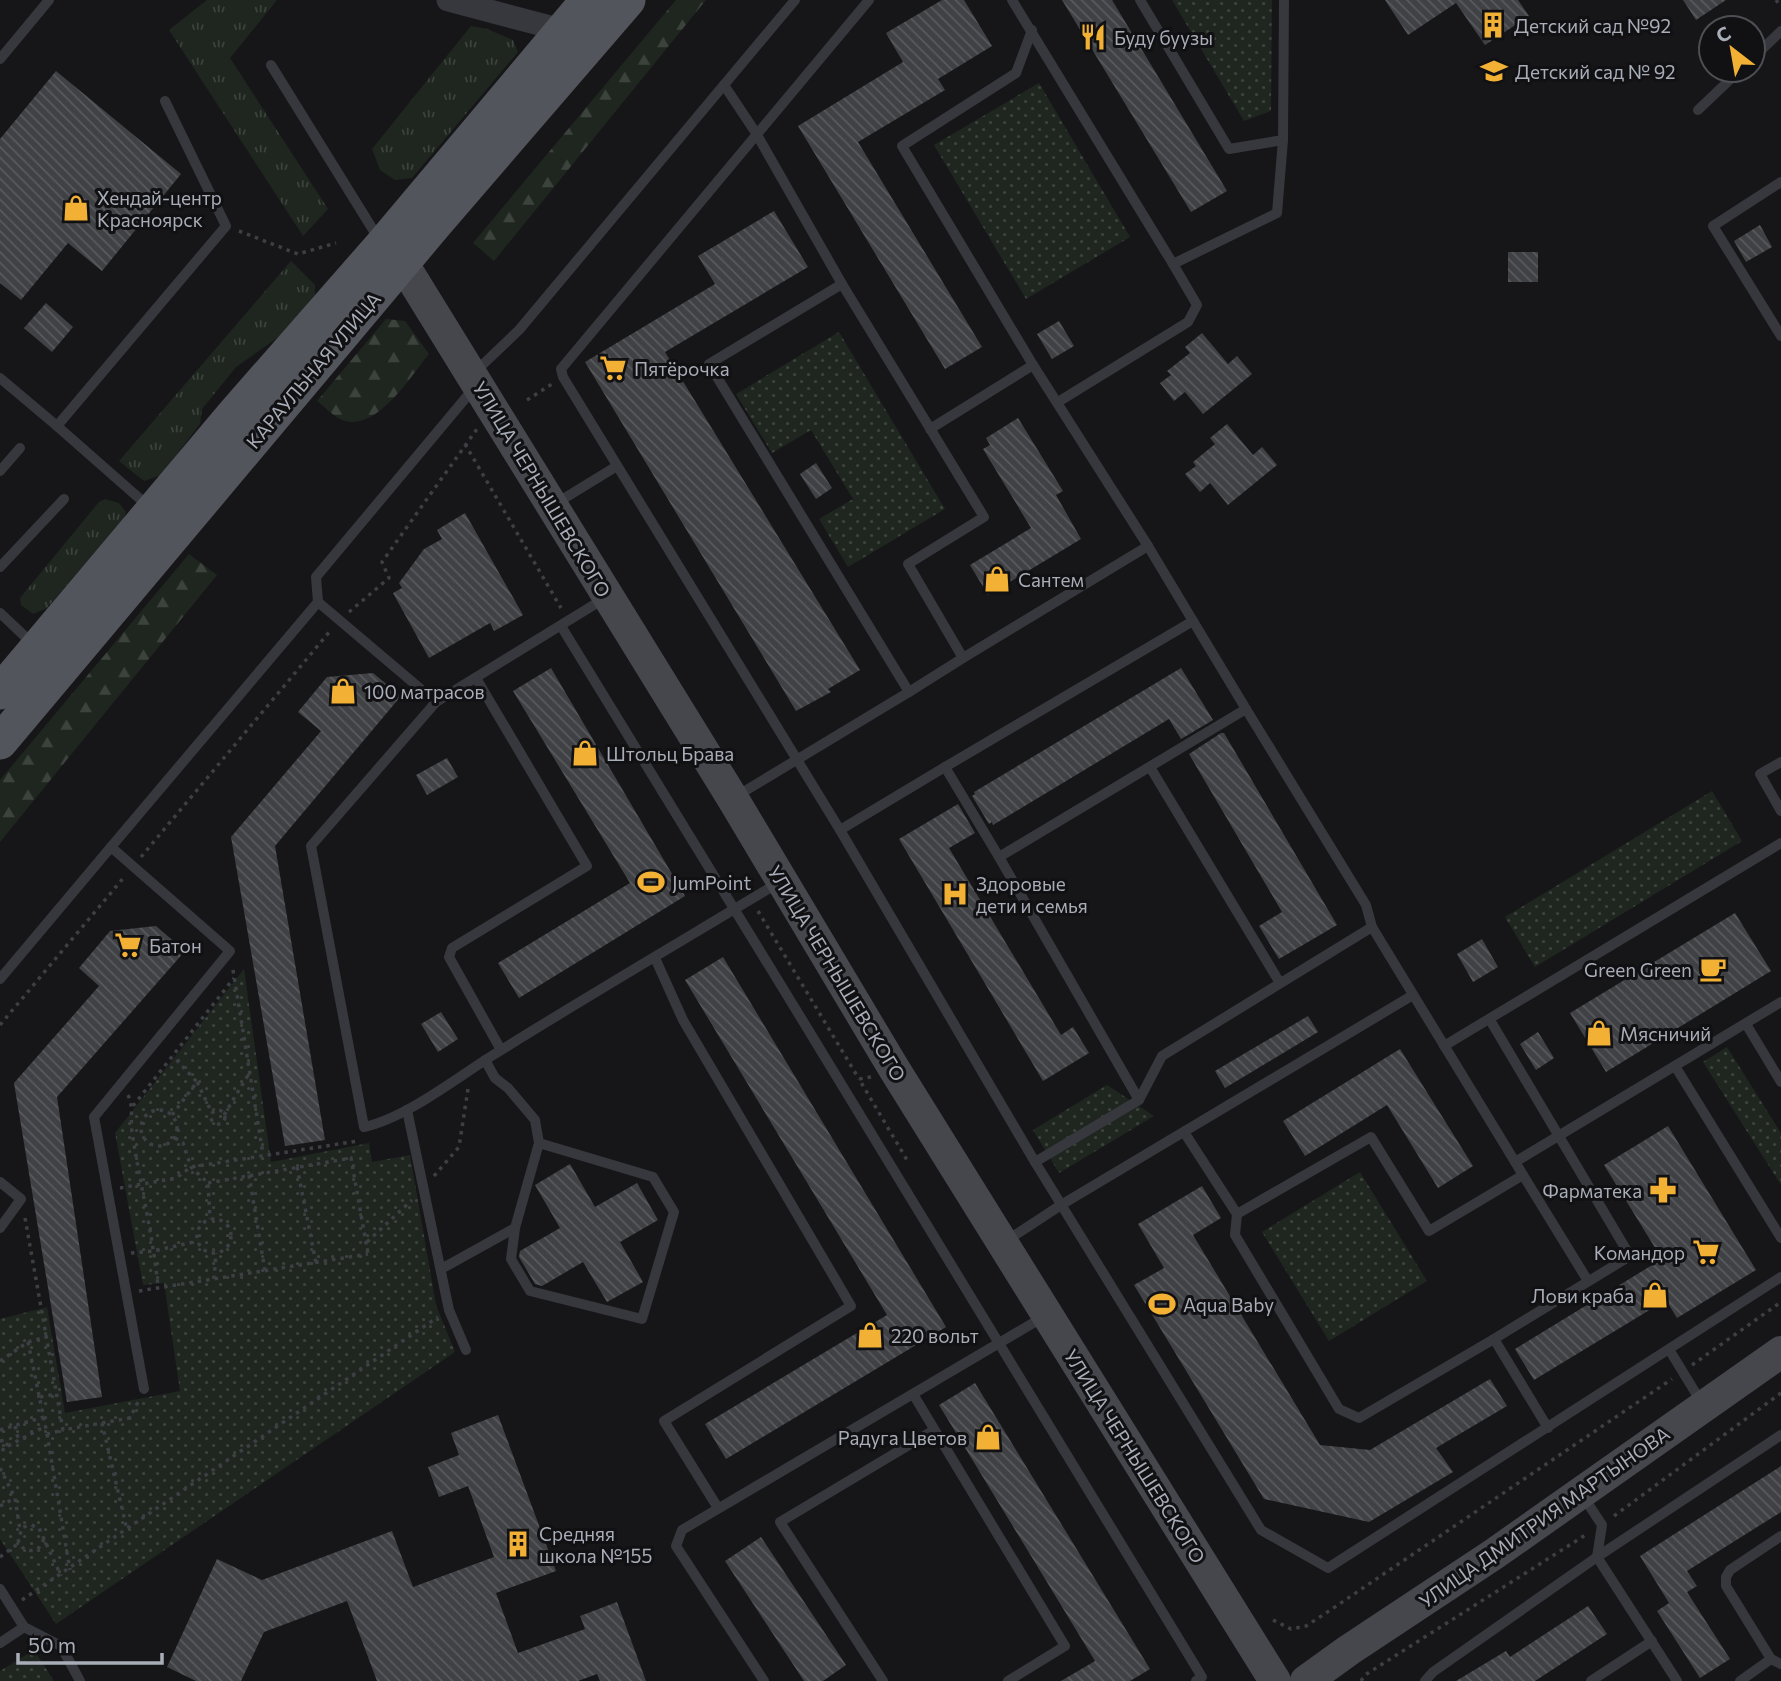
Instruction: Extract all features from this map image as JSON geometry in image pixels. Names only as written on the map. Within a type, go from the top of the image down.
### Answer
[{"type":"main road","name":"КАРАУЛЬНАЯ УЛИЦА","points":[[0,742],[393,254],[562,30],[588,0]]},
{"type":"main road","name":"КАРАУЛЬНАЯ УЛИЦА","points":[[0,692],[152,510],[628,0]]},
{"type":"main road","name":"УЛИЦА ЧЕРНЫШЕВСКОГО","points":[[393,254],[553,505],[893,1067],[1275,1681]]},
{"type":"main road","name":"УЛИЦА ДМИТРИЯ МАРТЫНОВА","points":[[1307,1681],[1781,1352]]},
{"type":"street","points":[[448,0],[562,30]]},
{"type":"lane","points":[[0,59],[49,0]]},
{"type":"lane","points":[[0,979],[318,602],[316,577],[475,379],[795,0]]},
{"type":"lane","points":[[869,0],[561,369],[563,377],[797,758],[1035,1162],[1261,1530],[1328,1568],[1781,1278]]},
{"type":"lane","points":[[1012,0],[1197,305],[1188,322],[1058,402]]},
{"type":"lane","points":[[1140,0],[1229,149],[1283,140]]},
{"type":"lane","points":[[1173,264],[1277,213],[1283,140],[1284,0]]},
{"type":"lane","points":[[1032,30],[1016,73],[902,146],[1033,365],[1148,546],[1366,905],[1372,927],[1588,1281]]},
{"type":"lane","points":[[1767,44],[1781,31]]},
{"type":"lane","points":[[271,65],[393,254]]},
{"type":"lane","points":[[1698,110],[1725,84]]},
{"type":"lane","points":[[724,85],[756,133],[842,284],[984,517],[908,564],[963,658]]},
{"type":"lane","points":[[57,426],[226,226],[165,101]]},
{"type":"lane","points":[[1781,182],[1713,226],[1781,336]]},
{"type":"lane","points":[[842,284],[709,364],[909,692]]},
{"type":"lane","points":[[930,429],[1033,365]]},
{"type":"lane","points":[[0,378],[152,510]]},
{"type":"lane","points":[[0,471],[20,448]]},
{"type":"lane","points":[[553,505],[617,466]]},
{"type":"lane","points":[[0,567],[64,499]]},
{"type":"lane","points":[[733,799],[1148,546]]},
{"type":"lane","points":[[608,596],[436,702],[311,846],[364,1127],[407,1110],[501,1050],[782,881]]},
{"type":"lane","points":[[318,602],[436,702]]},
{"type":"lane","points":[[0,613],[37,648]]},
{"type":"lane","points":[[840,830],[1193,621]]},
{"type":"lane","points":[[561,626],[736,908],[997,1343],[1202,1677],[1196,1681]]},
{"type":"lane","points":[[476,678],[587,866],[452,948],[449,957],[501,1050]]},
{"type":"lane","points":[[999,857],[1246,709]]},
{"type":"lane","points":[[1781,762],[1760,774],[1781,811]]},
{"type":"lane","points":[[945,767],[1139,1100]]},
{"type":"lane","points":[[1150,767],[1280,983]]},
{"type":"lane","points":[[1444,1046],[1781,843]]},
{"type":"lane","points":[[111,847],[230,951],[94,1117],[144,1389]]},
{"type":"lane","points":[[1035,1162],[1139,1100],[1162,1056],[1372,927]]},
{"type":"lane","points":[[655,958],[682,1020],[851,1306],[664,1421],[718,1508]]},
{"type":"lane","points":[[1004,1243],[1061,1205],[1413,995]]},
{"type":"lane","points":[[1515,1162],[1781,1002]]},
{"type":"lane","points":[[1184,1132],[1237,1214],[1235,1235],[1339,1409],[1359,1418],[1630,1256],[1490,1020]]},
{"type":"lane","points":[[1746,1024],[1781,1082]]},
{"type":"lane","points":[[485,1060],[495,1078],[535,1121],[539,1143],[515,1228],[511,1259],[530,1291],[642,1319],[674,1212],[653,1177],[539,1143]]},
{"type":"lane","points":[[1675,1066],[1781,1238]]},
{"type":"lane","points":[[407,1110],[449,1310],[466,1350]]},
{"type":"lane","points":[[1237,1214],[1371,1137],[1429,1231],[1523,1175]]},
{"type":"lane","points":[[0,1182],[21,1199],[0,1228]]},
{"type":"lane","points":[[441,1269],[515,1228]]},
{"type":"lane","points":[[764,1681],[676,1546],[682,1530],[1048,1315]]},
{"type":"lane","points":[[1494,1339],[1548,1429]]},
{"type":"lane","points":[[1670,1351],[1704,1407]]},
{"type":"lane","points":[[913,1394],[1065,1646],[1009,1681]]},
{"type":"lane","points":[[883,1681],[780,1522],[934,1430]]},
{"type":"lane","points":[[1425,1681],[1433,1672],[1597,1557],[1781,1435]]},
{"type":"lane","points":[[1580,1492],[1602,1525],[1597,1557],[1677,1681]]},
{"type":"lane","points":[[1740,1681],[1776,1661],[1726,1586],[1726,1577],[1730,1570],[1781,1536]]},
{"type":"lane","points":[[0,1589],[24,1627],[61,1646],[80,1681]]},
{"type":"lane","points":[[0,1643],[24,1627]]},
{"type":"lane","points":[[1591,1681],[1652,1641]]},
{"type":"path","points":[[1776,0],[1781,8]]},
{"type":"path","points":[[226,226],[298,254],[336,243]]},
{"type":"path","points":[[527,400],[563,377]]},
{"type":"path","points":[[0,1025],[340,620],[389,578],[382,562],[477,429]]},
{"type":"path","points":[[230,951],[263,1154]]},
{"type":"path","points":[[133,1106],[234,978]]},
{"type":"path","points":[[173,1056],[197,1082],[212,1113],[211,1120],[216,1124],[223,1122],[224,1115],[250,1072]]},
{"type":"path","points":[[366,1242],[423,1189],[459,1147],[470,1082],[495,1078]]},
{"type":"path","points":[[172,1115],[197,1082]]},
{"type":"path","points":[[123,1084],[133,1106],[131,1127],[158,1287]]},
{"type":"path","points":[[131,1127],[141,1133],[148,1143],[159,1147],[175,1138],[177,1126],[172,1115],[161,1110],[149,1113],[142,1122],[141,1133]]},
{"type":"path","points":[[212,1113],[220,1111],[224,1115]]},
{"type":"path","points":[[107,1190],[176,1178],[191,1167],[362,1141],[364,1127]]},
{"type":"path","points":[[175,1138],[183,1143],[191,1167],[208,1183],[210,1219]]},
{"type":"path","points":[[127,1293],[368,1254],[351,1158],[208,1183]]},
{"type":"path","points":[[297,1167],[316,1263]]},
{"type":"path","points":[[249,1175],[265,1271]]},
{"type":"path","points":[[21,1199],[63,1430]]},
{"type":"path","points":[[210,1219],[226,1223],[232,1233],[230,1244],[221,1252],[205,1251],[198,1241],[201,1225],[210,1219]]},
{"type":"path","points":[[119,1254],[154,1251],[198,1241]]},
{"type":"path","points":[[214,1280],[216,1253]]},
{"type":"path","points":[[1273,1620],[1291,1629],[1306,1626],[1328,1616],[1781,1302]]},
{"type":"path","points":[[11,1607],[70,1570],[449,1310]]},
{"type":"path","points":[[0,1361],[28,1342],[46,1337]]},
{"type":"path","points":[[28,1342],[46,1426],[70,1570]]},
{"type":"path","points":[[47,1434],[130,1418],[144,1389]]},
{"type":"path","points":[[1361,1681],[1365,1675],[1602,1525],[1781,1393]]},
{"type":"path","points":[[40,1397],[56,1394]]},
{"type":"path","points":[[0,1430],[44,1417]]},
{"type":"path","points":[[102,1423],[127,1530]]},
{"type":"path","points":[[15,1426],[19,1442]]},
{"type":"path","points":[[0,1449],[5,1450],[46,1426]]},
{"type":"path","points":[[0,1440],[6,1441],[8,1446]]},
{"type":"path","points":[[0,1468],[15,1498],[20,1530],[19,1543],[25,1550],[33,1551],[41,1546],[44,1539]]},
{"type":"path","points":[[0,1506],[15,1498]]},
{"type":"path","points":[[20,1530],[27,1525],[42,1531],[61,1576]]},
{"type":"path","points":[[0,1557],[19,1543]]},
{"type":"green space","points":[[207,0],[277,0],[230,58],[328,209],[303,236],[169,30]]},
{"type":"green space","points":[[676,0],[706,0],[494,261],[473,243]]},
{"type":"green space","points":[[1172,0],[1272,0],[1271,111],[1244,121]]},
{"type":"green space","points":[[471,26],[487,29],[513,40],[518,52],[412,178],[395,180],[380,170],[372,149]]},
{"type":"green space","points":[[1039,83],[1130,237],[1026,299],[934,145]]},
{"type":"green space","points":[[291,261],[315,285],[315,295],[280,336],[236,367],[202,409],[200,424],[161,475],[144,481],[119,461]]},
{"type":"green space","points":[[386,319],[405,321],[429,354],[401,390],[377,413],[364,420],[351,422],[338,418],[317,401]]},
{"type":"green space","points":[[839,332],[945,509],[848,567],[819,519],[853,499],[811,430],[772,453],[736,394]]},
{"type":"green space","points":[[105,499],[119,503],[126,512],[124,518],[47,608],[33,614],[21,605],[20,598],[99,502]]},
{"type":"green space","points":[[189,554],[217,575],[0,842],[0,780]]},
{"type":"green space","points":[[1712,791],[1742,841],[1535,967],[1505,917]]},
{"type":"green space","points":[[244,969],[271,1162],[369,1143],[372,1162],[410,1155],[436,1305],[455,1352],[56,1624],[0,1539],[0,1319],[47,1307],[65,1413],[180,1391],[164,1283],[143,1285],[115,1133]]},
{"type":"green space","points":[[1727,1047],[1781,1133],[1781,1185],[1703,1062]]},
{"type":"green space","points":[[1107,1085],[1154,1116],[1059,1173],[1033,1130]]},
{"type":"green space","points":[[1360,1172],[1427,1281],[1329,1341],[1262,1232]]},
{"type":"green space","points":[[34,1650],[54,1681],[0,1681],[0,1671]]},
{"type":"building","points":[[942,0],[964,0],[992,46],[938,79],[945,90],[858,142],[982,347],[945,369],[798,126],[903,62],[886,33]]},
{"type":"building","points":[[1062,0],[1112,0],[1227,191],[1191,212]]},
{"type":"building","name":"Детский сад №92","points":[[1385,0],[1518,0],[1529,16],[1485,45],[1456,3],[1408,35]]},
{"type":"building","points":[[1683,0],[1726,0],[1705,14],[1697,14],[1696,20]]},
{"type":"building","name":"Хендай-центр Красноярск","points":[[56,71],[181,174],[102,271],[68,243],[21,300],[0,283],[0,139]]},
{"type":"building","points":[[774,211],[808,267],[665,352],[860,670],[828,689],[831,692],[796,711],[585,362],[715,284],[698,256]]},
{"type":"building","points":[[1760,225],[1772,247],[1746,262],[1734,241]]},
{"type":"building","points":[[1508,252],[1538,252],[1538,282],[1508,282]]},
{"type":"building","points":[[46,303],[73,327],[52,352],[24,328]]},
{"type":"building","points":[[1059,321],[1074,346],[1052,359],[1037,334]]},
{"type":"building","points":[[1202,333],[1228,364],[1237,356],[1252,374],[1203,414],[1185,392],[1174,401],[1160,383],[1171,375],[1167,371],[1190,353],[1185,347]]},
{"type":"building","points":[[1018,418],[1063,491],[1056,495],[1081,539],[988,595],[970,565],[1031,528],[983,449],[990,445],[986,438]]},
{"type":"building","points":[[1227,424],[1253,455],[1262,447],[1277,465],[1228,505],[1210,483],[1200,492],[1185,474],[1196,466],[1193,462],[1215,444],[1210,438]]},
{"type":"building","points":[[816,463],[832,488],[816,499],[800,474]]},
{"type":"building","points":[[465,513],[523,615],[494,631],[490,623],[429,658],[393,593],[402,588],[399,583],[424,549],[442,539],[437,530]]},
{"type":"building","points":[[551,668],[685,896],[519,998],[498,963],[630,883],[513,691]]},
{"type":"building","points":[[1181,668],[1213,720],[1181,739],[1169,719],[993,825],[992,822],[989,824],[972,796],[974,792]]},
{"type":"building","points":[[373,673],[401,696],[275,846],[325,1140],[285,1146],[231,837],[321,731],[298,712],[327,677]]},
{"type":"building","points":[[1224,733],[1337,925],[1279,959],[1259,926],[1282,912],[1189,754]]},
{"type":"building","points":[[447,758],[458,777],[427,795],[416,775]]},
{"type":"building","points":[[958,804],[975,833],[949,848],[1061,1035],[1073,1027],[1089,1053],[1043,1081],[899,839]]},
{"type":"building","points":[[1735,913],[1771,971],[1606,1072],[1570,1013]]},
{"type":"building","points":[[156,926],[185,951],[57,1097],[102,1397],[67,1402],[14,1083],[99,986],[79,968],[110,931]]},
{"type":"building","points":[[1482,939],[1498,967],[1473,982],[1457,954]]},
{"type":"building","points":[[723,957],[946,1327],[726,1459],[705,1424],[887,1315],[685,980]]},
{"type":"building","points":[[441,1012],[458,1039],[438,1052],[421,1024]]},
{"type":"building","points":[[1308,1016],[1318,1032],[1225,1088],[1215,1071]]},
{"type":"building","points":[[1538,1032],[1554,1058],[1536,1070],[1520,1044]]},
{"type":"building","points":[[1400,1049],[1473,1166],[1438,1188],[1387,1105],[1305,1156],[1283,1121]]},
{"type":"building","points":[[1668,1126],[1756,1270],[1677,1318],[1666,1300],[1534,1380],[1515,1349],[1662,1259],[1604,1165]]},
{"type":"building","points":[[570,1164],[595,1207],[637,1183],[658,1220],[620,1242],[643,1282],[607,1302],[583,1262],[542,1286],[535,1284],[519,1257],[520,1251],[560,1228],[535,1185]]},
{"type":"building","points":[[1202,1186],[1221,1218],[1193,1235],[1320,1445],[1370,1450],[1490,1379],[1507,1406],[1436,1448],[1453,1472],[1369,1522],[1264,1499],[1134,1285],[1164,1268],[1138,1224]]},
{"type":"building","points":[[975,1383],[1150,1669],[1130,1681],[1061,1681],[1095,1661],[939,1405]]},
{"type":"building","name":"Средняя школа №155","points":[[498,1415],[556,1571],[496,1593],[518,1653],[585,1629],[580,1616],[617,1602],[646,1681],[600,1681],[597,1674],[578,1681],[377,1681],[347,1601],[264,1632],[241,1681],[196,1681],[167,1667],[217,1559],[262,1580],[392,1531],[413,1587],[494,1557],[468,1486],[439,1497],[428,1467],[459,1455],[451,1433]]},
{"type":"building","points":[[1781,1466],[1781,1512],[1687,1571],[1697,1586],[1687,1592],[1730,1659],[1700,1678],[1657,1611],[1669,1603],[1640,1556]]},
{"type":"building","points":[[761,1537],[846,1665],[823,1681],[804,1681],[725,1561]]},
{"type":"building","points":[[1588,1606],[1607,1634],[1535,1681],[1456,1681],[1506,1651],[1510,1657]]},
{"type":"place","name":"Детский сад №92","points":[[1493,25]]},
{"type":"place","name":"Буду буузы","points":[[1093,37]]},
{"type":"place","name":"Детский сад № 92","points":[[1494,71]]},
{"type":"place","name":"Хендай-центр Красноярск","points":[[76,208]]},
{"type":"place","name":"Пятёрочка","points":[[613,368]]},
{"type":"place","name":"Сантем","points":[[997,579]]},
{"type":"place","name":"100 матрасов","points":[[343,691]]},
{"type":"place","name":"Штольц Брава","points":[[585,753]]},
{"type":"place","name":"JumPoint","points":[[651,882]]},
{"type":"place","name":"Здоровые дети и семья","points":[[955,894]]},
{"type":"place","name":"Батон","points":[[128,945]]},
{"type":"place","name":"Green Green","points":[[1713,969]]},
{"type":"place","name":"Мясничий","points":[[1599,1033]]},
{"type":"place","name":"Фарматека","points":[[1663,1190]]},
{"type":"place","name":"Командор","points":[[1706,1252]]},
{"type":"place","name":"Лови краба","points":[[1655,1295]]},
{"type":"place","name":"Aqua Baby","points":[[1162,1304]]},
{"type":"place","name":"220 вольт","points":[[870,1335]]},
{"type":"place","name":"Радуга Цветов","points":[[988,1437]]},
{"type":"place","name":"Средняя школа №155","points":[[518,1544]]}]
